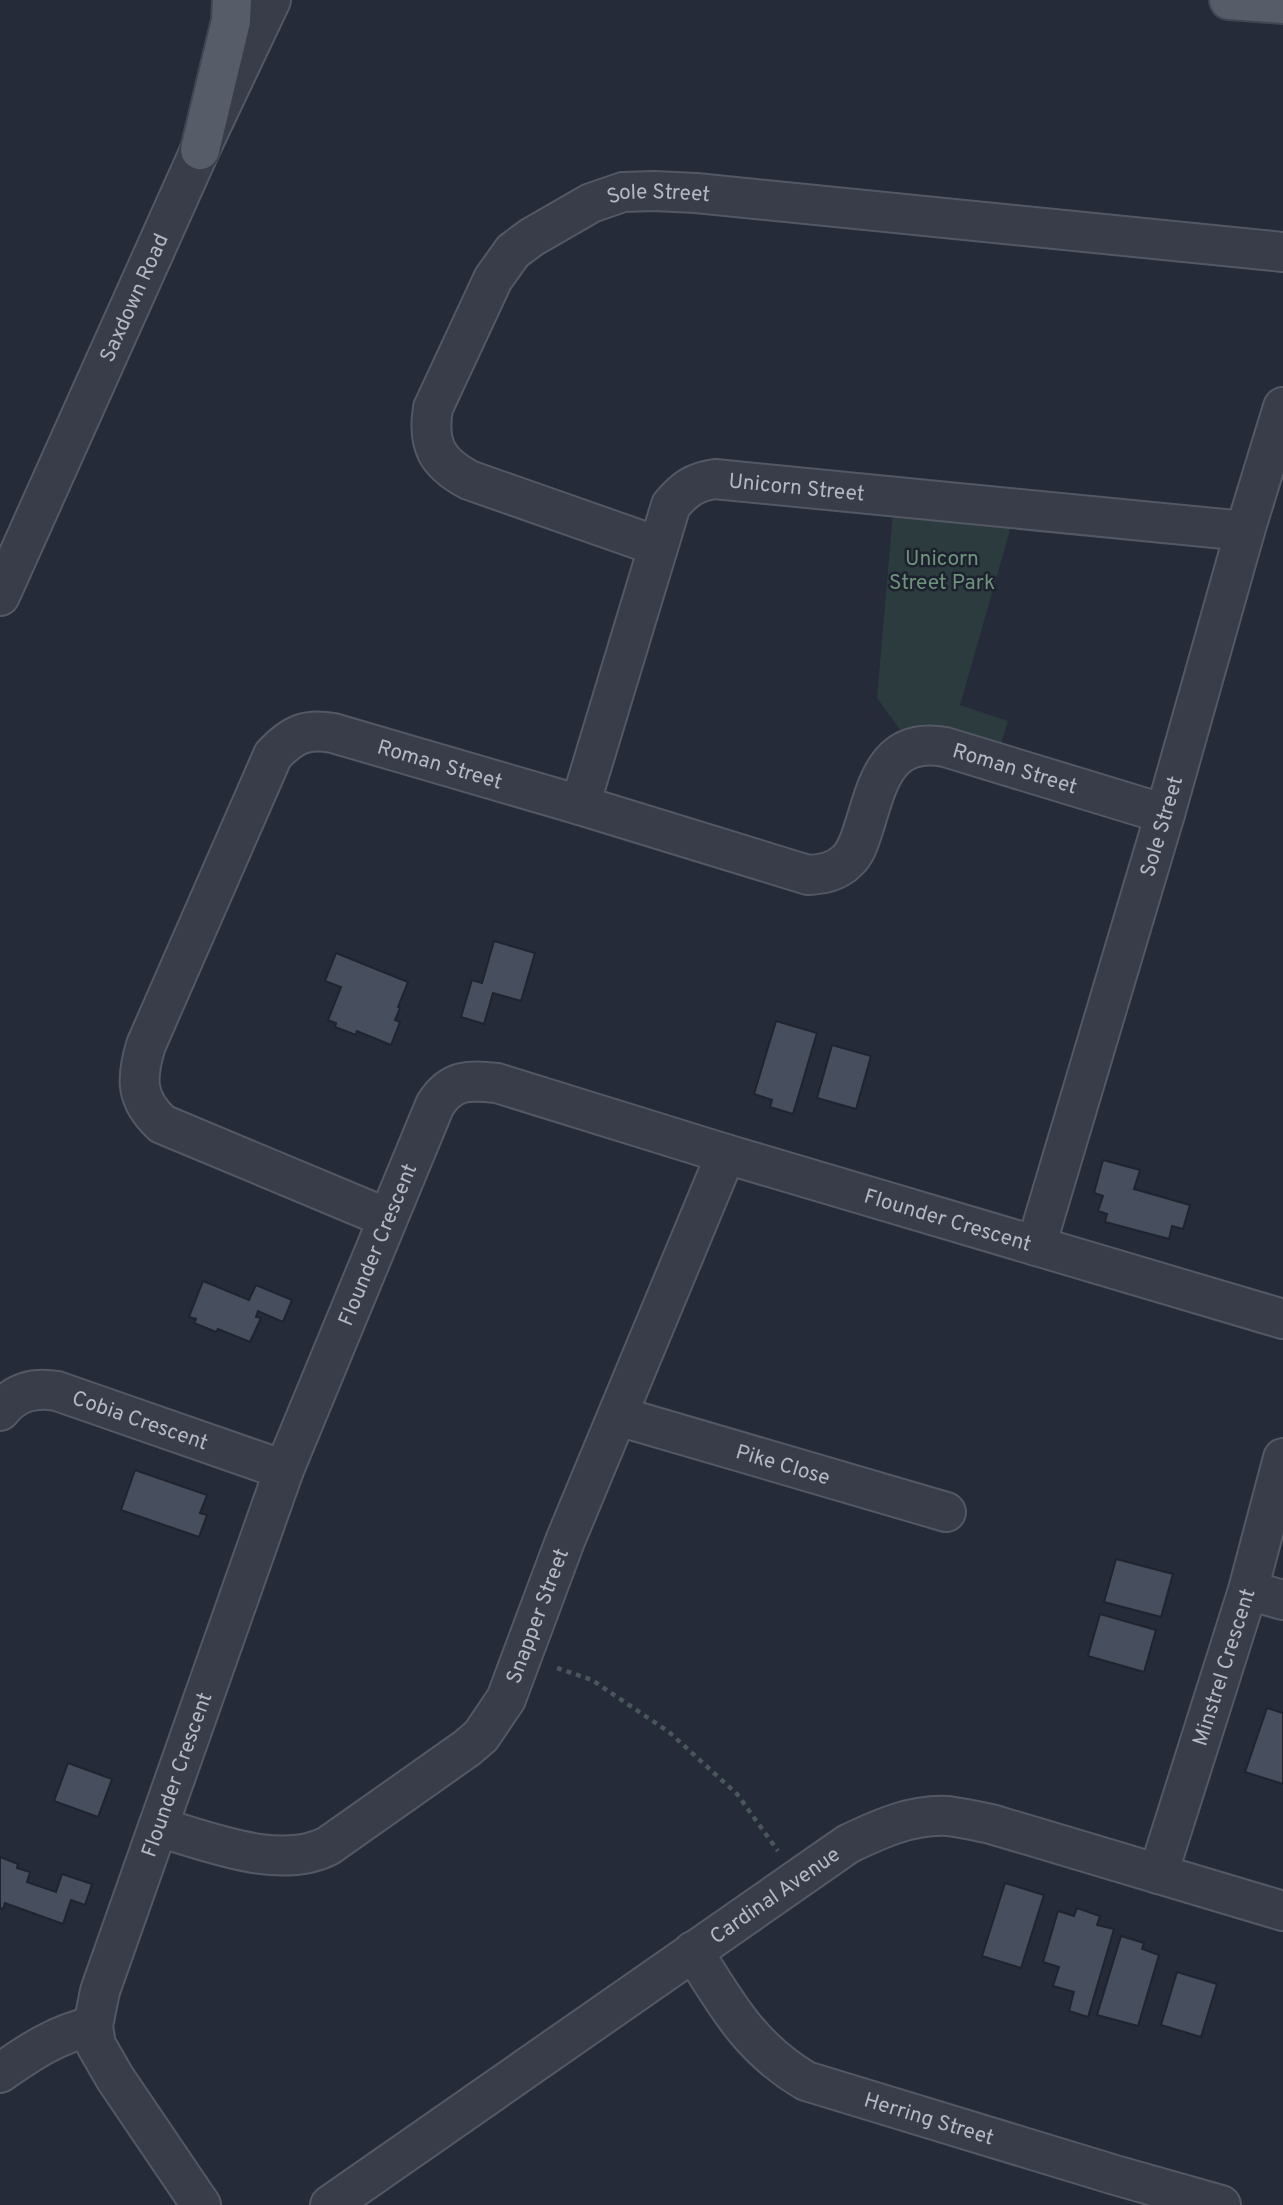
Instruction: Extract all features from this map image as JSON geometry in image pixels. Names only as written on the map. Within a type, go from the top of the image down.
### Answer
[{"type":"main road","points":[[200,149],[231,21],[233,0]]},
{"type":"main road","points":[[1229,0],[1283,4]]},
{"type":"street","name":"Saxdown Road","points":[[0,596],[200,149],[271,0]]},
{"type":"street","name":"Sole Street","points":[[657,546],[469,480],[451,471],[433,444],[430,425],[433,408],[494,279],[513,251],[591,203],[623,192],[696,193],[1283,252]]},
{"type":"street","name":"Sole Street","points":[[1036,1246],[1283,407]]},
{"type":"street","name":"Unicorn Street","points":[[580,805],[671,505],[684,490],[698,482],[715,479],[1245,531]]},
{"type":"street","name":"Roman Street","points":[[387,1218],[162,1124],[150,1113],[139,1083],[146,1045],[273,755],[285,742],[300,734],[316,730],[333,733],[808,875],[836,870],[848,860],[856,849],[881,774],[894,758],[910,748],[929,744],[1165,814]]},
{"type":"street","name":"Flounder Crescent","points":[[201,2205],[115,2078],[96,2045],[93,2026],[100,1991],[284,1470],[387,1218],[442,1092],[459,1083],[475,1080],[497,1083],[726,1154],[1283,1319]]},
{"type":"street","name":"Snapper Street","points":[[158,1827],[256,1853],[290,1856],[313,1854],[481,1736],[506,1699],[565,1541],[726,1154]]},
{"type":"street","name":"Cobia Crescent","points":[[0,1410],[18,1395],[30,1390],[57,1391],[284,1470]]},
{"type":"street","name":"Pike Close","points":[[618,1416],[946,1512]]},
{"type":"street","name":"Minstrel Crescent","points":[[1158,1874],[1265,1595],[1283,1458]]},
{"type":"street","name":"Cardinal Avenue","points":[[330,2205],[848,1844],[877,1829],[912,1818],[946,1816],[991,1824],[1283,1911]]},
{"type":"street","name":"Herring Street","points":[[693,1951],[736,2021],[780,2066],[806,2081],[1110,2190],[1221,2205]]},
{"type":"street","points":[[0,2073],[55,2038],[72,2030],[93,2026]]},
{"type":"path","points":[[523,1656],[592,1681],[669,1732],[737,1794],[779,1853],[794,1881]]},
{"type":"green space","name":"Unicorn Street Park","points":[[893,512],[1012,523],[960,705],[1008,721],[999,750],[904,735],[877,698]]},
{"type":"building","points":[[494,941],[535,953],[521,1001],[493,993],[484,1024],[461,1017],[472,980],[482,983]]},
{"type":"building","points":[[336,953],[408,982],[398,1007],[400,1008],[395,1020],[400,1022],[391,1045],[357,1031],[356,1035],[335,1027],[336,1023],[328,1020],[341,987],[325,981]]},
{"type":"building","points":[[776,1021],[817,1033],[793,1114],[770,1107],[772,1100],[754,1094]]},
{"type":"building","points":[[832,1045],[871,1056],[856,1109],[817,1098]]},
{"type":"building","points":[[1103,1160],[1140,1170],[1134,1189],[1190,1205],[1183,1229],[1172,1226],[1169,1239],[1105,1222],[1107,1214],[1098,1211],[1103,1196],[1094,1193]]},
{"type":"building","points":[[203,1281],[249,1300],[256,1285],[292,1300],[283,1322],[258,1311],[256,1317],[261,1318],[250,1342],[194,1323],[196,1319],[189,1317]]},
{"type":"building","points":[[135,1470],[207,1495],[200,1513],[207,1515],[199,1537],[121,1510]]},
{"type":"building","points":[[1116,1559],[1173,1574],[1161,1617],[1104,1602]]},
{"type":"building","points":[[1100,1614],[1156,1630],[1144,1672],[1088,1656]]},
{"type":"building","points":[[1267,1708],[1283,1713],[1283,1784],[1245,1772]]},
{"type":"building","points":[[68,1763],[112,1779],[98,1817],[54,1801]]},
{"type":"building","points":[[0,1857],[18,1864],[17,1868],[30,1872],[27,1882],[56,1892],[62,1874],[92,1884],[85,1905],[71,1900],[63,1924],[5,1903],[3,1909],[0,1908]]},
{"type":"building","points":[[1005,1883],[1044,1895],[1021,1968],[982,1956]]},
{"type":"building","points":[[1077,1908],[1100,1916],[1097,1925],[1114,1929],[1088,2017],[1069,2011],[1074,1992],[1053,1986],[1059,1967],[1043,1962],[1058,1911],[1074,1916]]},
{"type":"building","points":[[1121,1936],[1144,1943],[1142,1949],[1159,1955],[1138,2026],[1097,2015]]},
{"type":"building","points":[[1177,1972],[1217,1984],[1201,2037],[1161,2025]]}]
